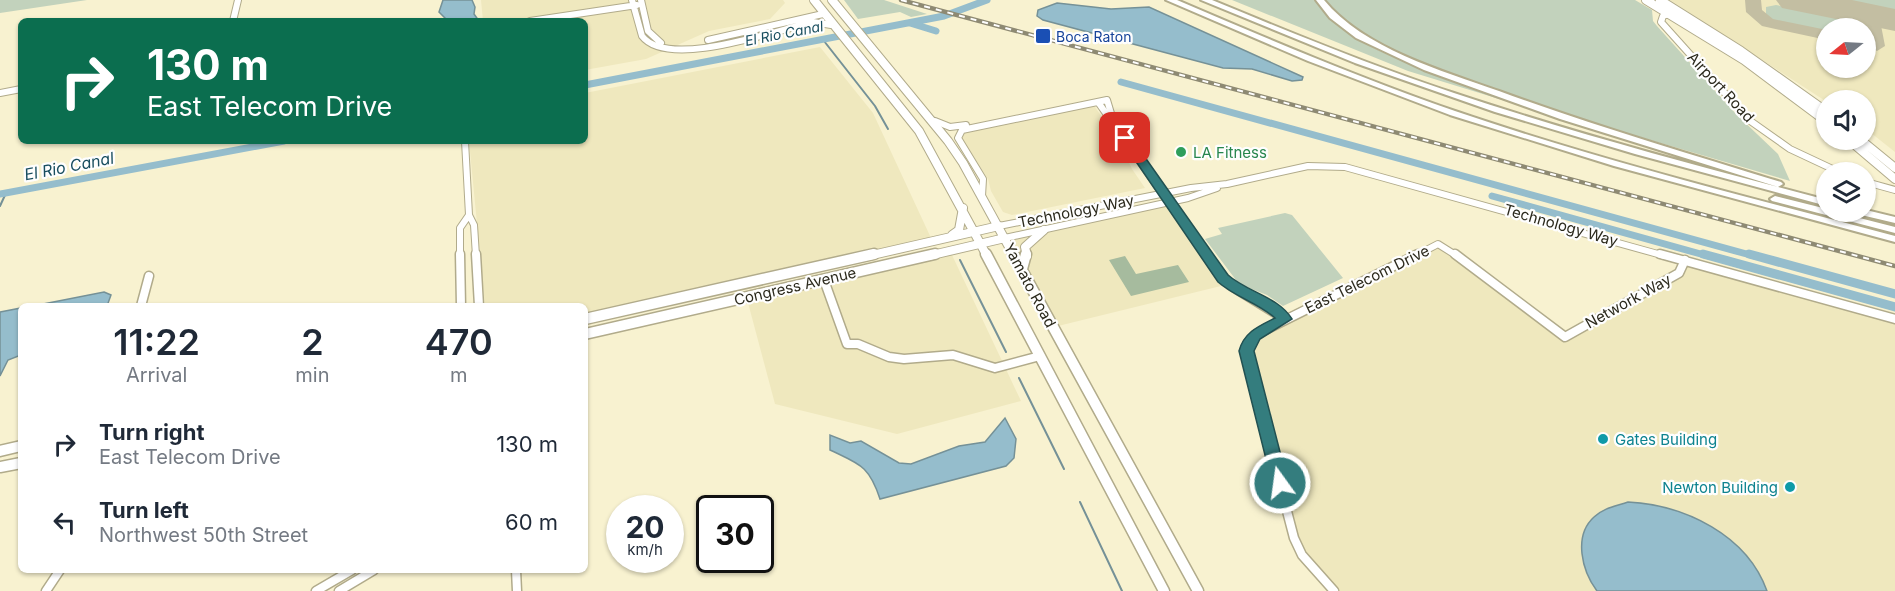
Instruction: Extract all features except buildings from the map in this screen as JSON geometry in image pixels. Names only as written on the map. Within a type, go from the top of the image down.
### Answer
[{"type":"highway","points":[[1170,0],[1334,69],[1479,121],[1621,166],[1895,238]]},
{"type":"highway","points":[[1184,0],[1331,62],[1501,122],[1663,170],[1895,230]]},
{"type":"highway","points":[[1205,0],[1364,65],[1512,116],[1648,156],[1816,200]]},
{"type":"highway","points":[[1219,0],[1365,60],[1498,106],[1647,150],[1816,193]]},
{"type":"highway","points":[[1320,0],[1333,16],[1359,36],[1427,68],[1552,113],[1781,185]]},
{"type":"highway","points":[[1876,208],[1895,213]]},
{"type":"highway","points":[[1876,216],[1895,220]]},
{"type":"main road","name":"Yamato Road","points":[[814,0],[848,47],[919,131],[963,208],[1164,591]]},
{"type":"main road","name":"Yamato Road","points":[[832,0],[862,41],[935,122],[982,196],[1198,591]]},
{"type":"main road","points":[[1646,0],[1744,60],[1816,114]]},
{"type":"main road","points":[[1660,0],[1742,51],[1816,104]]},
{"type":"main road","points":[[823,14],[853,30]]},
{"type":"main road","points":[[1861,150],[1895,179]]},
{"type":"main road","points":[[1873,150],[1895,168]]},
{"type":"main road","points":[[951,237],[958,230],[963,208]]},
{"type":"main road","name":"Congress Avenue","points":[[588,318],[999,226]]},
{"type":"main road","points":[[1022,269],[1027,258],[1026,248],[1044,230]]},
{"type":"main road","name":"Congress Avenue","points":[[588,333],[1005,238]]},
{"type":"main road","points":[[0,451],[18,447]]},
{"type":"main road","points":[[0,467],[18,464]]},
{"type":"street","points":[[233,18],[238,0]]},
{"type":"street","points":[[548,18],[641,3],[649,36],[671,47],[694,44],[823,14]]},
{"type":"street","points":[[570,18],[633,4]]},
{"type":"street","points":[[633,4],[644,40],[671,47],[702,46],[813,22],[831,25]]},
{"type":"street","points":[[1670,14],[1679,12]]},
{"type":"street","name":"Airport Road","points":[[1670,14],[1662,17],[1663,23],[1749,120],[1790,149],[1818,162]]},
{"type":"street","points":[[0,93],[18,90]]},
{"type":"street","points":[[982,196],[983,179],[958,135],[967,128],[1107,100],[1114,121]]},
{"type":"street","points":[[1098,102],[1114,121],[1225,282],[1271,307],[1286,319]]},
{"type":"street","points":[[935,122],[953,127],[1003,120]]},
{"type":"street","points":[[465,144],[469,215],[474,225],[479,303]]},
{"type":"street","name":"Technology Way","points":[[999,226],[1163,194],[1224,185],[1308,166],[1353,168],[1895,319]]},
{"type":"street","name":"Technology Way","points":[[1005,238],[1169,202],[1224,185]]},
{"type":"street","points":[[1876,185],[1895,190]]},
{"type":"street","points":[[461,303],[460,228],[469,215]]},
{"type":"street","name":"East Telecom Drive","points":[[1334,591],[1302,555],[1294,538],[1247,354],[1248,343],[1255,335],[1440,244],[1565,337]]},
{"type":"street","name":"Network Way","points":[[1565,337],[1679,273],[1685,260]]},
{"type":"street","points":[[142,303],[149,276]]},
{"type":"street","points":[[824,280],[847,344],[858,344],[904,360],[953,355],[995,368],[1040,356]]},
{"type":"street","points":[[46,591],[58,573]]},
{"type":"street","points":[[316,591],[347,573]]},
{"type":"street","points":[[339,591],[369,573]]},
{"type":"street","points":[[516,573],[517,591]]},
{"type":"shaded area","points":[[481,0],[783,0],[785,3],[770,19],[709,31],[646,59],[588,69],[588,18],[483,18]]},
{"type":"shaded area","points":[[1670,0],[1895,0],[1895,152],[1876,137],[1876,90],[1816,90],[1816,95]]},
{"type":"shaded area","points":[[820,47],[873,113],[931,238],[588,323],[588,303],[485,303],[469,144],[588,144],[588,92]]},
{"type":"shaded area","points":[[1095,107],[1127,153],[1125,154],[1132,169],[1145,188],[1012,215],[1003,212],[991,191],[988,179],[961,137],[965,131]]},
{"type":"shaded area","points":[[1168,203],[1225,285],[1058,326],[1010,239]]},
{"type":"shaded area","points":[[1440,244],[1565,337],[1679,273],[1685,260],[1895,319],[1895,591],[1334,591],[1302,555],[1247,358],[1248,343]]},
{"type":"shaded area","points":[[952,255],[1021,401],[897,434],[775,404],[747,299]]},
{"type":"green space","points":[[0,0],[87,0],[0,13]]},
{"type":"green space","points":[[844,0],[884,0],[927,14],[911,17],[900,12],[858,19]]},
{"type":"green space","points":[[1232,0],[1315,0],[1342,28],[1374,48],[1554,116],[1408,71]]},
{"type":"green space","points":[[1323,0],[1635,0],[1652,10],[1653,21],[1657,26],[1736,114],[1778,154],[1790,181],[1558,113],[1453,76],[1387,49],[1351,28]]},
{"type":"green space","points":[[1837,0],[1895,0],[1895,12]]},
{"type":"green space","points":[[1776,5],[1838,18],[1816,18],[1816,31],[1779,23],[1766,16],[1766,7]]},
{"type":"green space","points":[[1285,213],[1292,215],[1343,278],[1283,306],[1267,295],[1239,284],[1205,239],[1222,234],[1218,228]]},
{"type":"green space","points":[[1125,256],[1136,274],[1178,265],[1189,282],[1131,296],[1109,260]]},
{"type":"water","points":[[443,0],[472,0],[477,18],[445,18],[439,12]]},
{"type":"water","points":[[1057,3],[1111,9],[1149,7],[1303,77],[1302,80],[1292,81],[1252,69],[1223,68],[1043,20],[1037,16],[1038,10]]},
{"type":"water","points":[[104,292],[111,295],[108,303],[48,303]]},
{"type":"water","points":[[18,309],[18,356],[8,360],[0,376],[0,312]]},
{"type":"water","points":[[1005,418],[1016,439],[1014,458],[1006,466],[880,499],[872,479],[862,467],[830,450],[830,435],[850,443],[861,441],[899,463],[911,464],[959,446],[985,442]]},
{"type":"water","points":[[1628,502],[1671,509],[1711,527],[1745,554],[1758,571],[1767,591],[1597,591],[1587,574],[1582,554],[1582,543],[1587,525],[1606,509]]},
{"type":"waterway","name":"El Rio Canal","points":[[588,84],[944,16],[987,0]]},
{"type":"waterway","points":[[910,23],[936,31]]},
{"type":"waterway","points":[[824,41],[875,106],[888,129]]},
{"type":"waterway","points":[[1121,82],[1754,256]]},
{"type":"waterway","name":"El Rio Canal","points":[[0,194],[268,144]]},
{"type":"waterway","points":[[0,206],[6,193]]},
{"type":"waterway","points":[[1492,196],[1708,256]]},
{"type":"waterway","points":[[1703,254],[1895,307]]},
{"type":"waterway","points":[[1749,254],[1895,294]]},
{"type":"waterway","points":[[960,260],[1006,352]]},
{"type":"waterway","points":[[1019,378],[1064,469]]},
{"type":"waterway","points":[[1080,502],[1122,591]]},
{"type":"taxiway","points":[[1753,0],[1754,12],[1768,23],[1816,33]]},
{"type":"taxiway","points":[[1871,15],[1877,46]]},
{"type":"runway","points":[[1795,0],[1895,20]]},
{"type":"railway","points":[[901,0],[1895,266]]},
{"type":"place","name":"Boca Raton","points":[[1043,36]]},
{"type":"place","name":"LA Fitness","points":[[1181,152]]},
{"type":"place","name":"Gates Building","points":[[1603,439]]},
{"type":"place","name":"Newton Building","points":[[1790,487]]},
{"type":"route","points":[[1125,138],[1223,279],[1234,289],[1263,302],[1286,319],[1255,335],[1248,343],[1247,351],[1280,483]]}]
